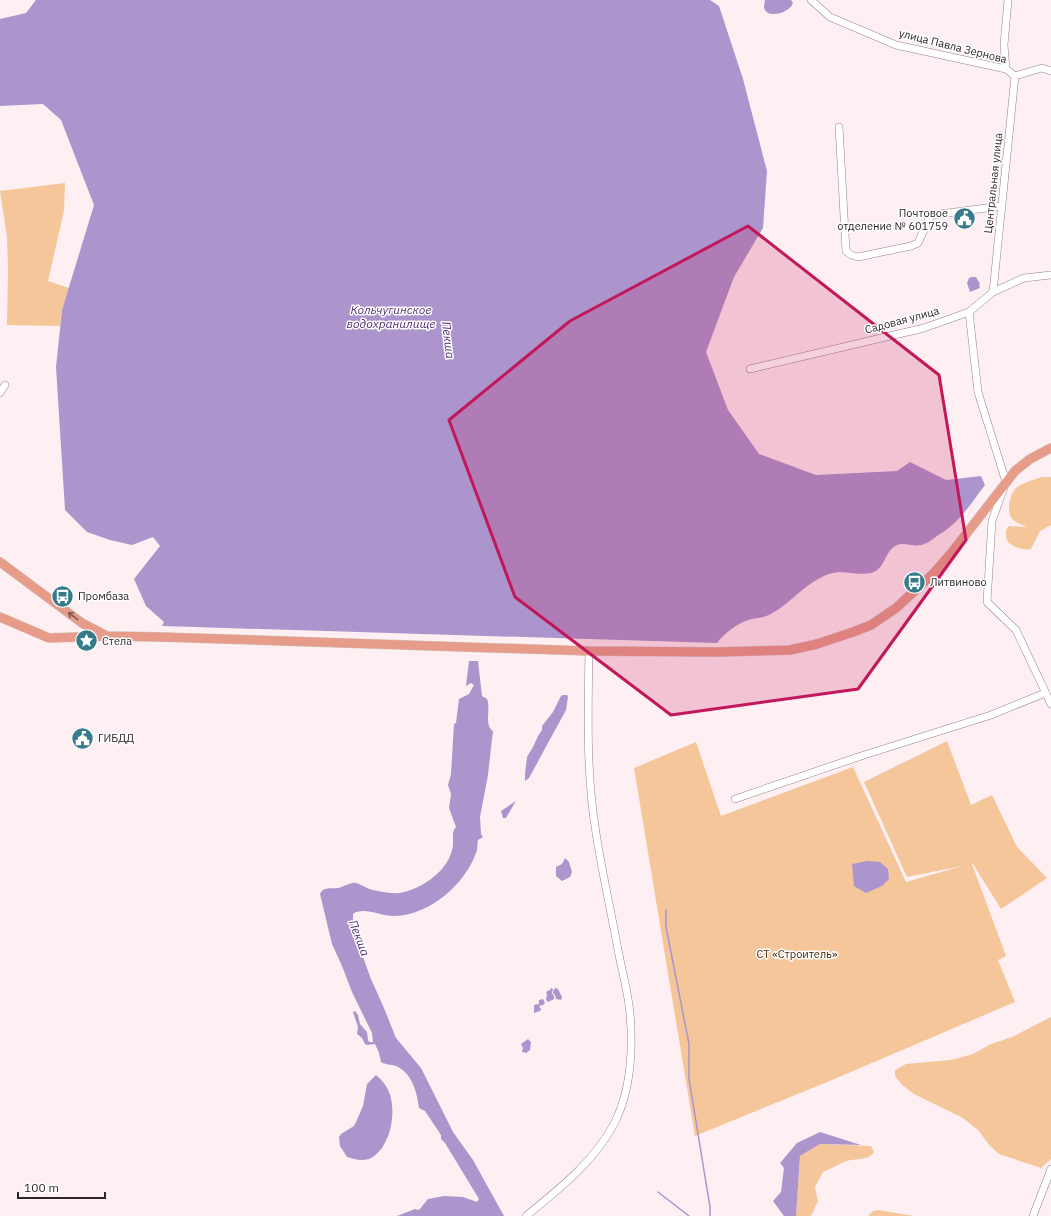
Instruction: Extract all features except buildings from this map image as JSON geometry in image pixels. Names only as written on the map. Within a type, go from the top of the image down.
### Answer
[{"type":"main road","points":[[0,617],[49,638],[106,636],[589,651],[717,652],[790,650],[836,639],[871,625],[896,608],[934,572],[953,551],[1006,482],[1022,464],[1051,448]]},
{"type":"main road","points":[[0,562],[82,623],[106,636]]},
{"type":"street","name":"улица Павла Зернова","points":[[810,0],[830,17],[896,45],[1006,69],[1015,76],[1042,68],[1051,70]]},
{"type":"street","points":[[1006,69],[1004,45],[1008,0]]},
{"type":"street","name":"Центральная улица","points":[[993,292],[1015,76]]},
{"type":"street","points":[[839,127],[846,251],[851,255],[858,257],[911,246],[918,243],[932,215],[1002,206]]},
{"type":"street","name":"Садовая улица","points":[[750,369],[924,328],[969,312],[993,292],[1024,278],[1051,275]]},
{"type":"street","points":[[969,312],[978,392],[1006,482],[992,521],[987,602],[1016,630],[1051,704]]},
{"type":"street","points":[[0,393],[5,385]]},
{"type":"street","points":[[526,1216],[555,1192],[590,1159],[602,1143],[614,1123],[622,1101],[630,1064],[630,1012],[596,834],[591,798],[589,757],[589,651]]},
{"type":"street","points":[[735,799],[868,754],[991,715],[1045,693]]},
{"type":"street","points":[[1033,1216],[1051,1169]]},
{"type":"highlighted area","points":[[748,226],[939,375],[966,540],[858,689],[671,715],[515,597],[449,420],[570,321]]},
{"type":"green space","points":[[65,183],[64,211],[48,281],[69,288],[62,310],[60,326],[7,325],[7,237],[0,191]]},
{"type":"green space","points":[[1042,477],[1051,477],[1051,525],[1040,531],[1031,549],[1018,548],[1011,545],[1007,540],[1006,530],[1009,526],[1027,527],[1013,520],[1011,517],[1009,509],[1010,499],[1016,488]]},
{"type":"green space","name":"СТ «Строитель»","points":[[947,741],[971,805],[992,795],[1017,847],[1047,878],[1001,909],[972,864],[1006,956],[998,960],[1015,1002],[832,1080],[695,1136],[634,768],[696,742],[721,816],[853,767],[906,882],[962,866],[907,877],[864,782]]},
{"type":"green space","points":[[1051,1017],[1051,1159],[1041,1168],[999,1154],[990,1146],[978,1130],[963,1118],[914,1094],[902,1085],[895,1076],[895,1070],[906,1064],[951,1060],[973,1054],[991,1044],[1012,1037]]},
{"type":"green space","points":[[820,1144],[871,1146],[874,1152],[868,1157],[844,1162],[823,1172],[815,1188],[818,1201],[811,1216],[796,1216],[800,1156]]},
{"type":"green space","points":[[878,1210],[914,1216],[868,1216],[873,1211]]},
{"type":"water","name":"Кольчугинское водохранилище","points":[[36,0],[710,0],[719,6],[743,79],[767,171],[763,228],[734,277],[706,352],[728,410],[759,454],[816,475],[897,471],[910,462],[946,480],[981,476],[985,485],[957,521],[928,543],[918,545],[897,545],[890,551],[880,568],[871,573],[860,574],[839,572],[820,578],[769,615],[748,620],[735,626],[717,643],[162,626],[164,622],[146,606],[134,579],[160,546],[153,537],[132,545],[110,540],[87,532],[65,510],[56,367],[62,310],[94,205],[61,120],[43,104],[0,106],[0,19],[26,13]]},
{"type":"water","points":[[765,0],[791,0],[793,3],[787,10],[778,14],[773,14],[766,11],[764,7]]},
{"type":"water","points":[[976,277],[980,284],[980,288],[970,292],[967,283],[969,278]]},
{"type":"water","points":[[469,661],[478,661],[482,696],[487,699],[488,702],[488,723],[494,732],[480,817],[481,834],[483,837],[478,840],[477,850],[471,865],[455,886],[433,904],[421,910],[395,916],[368,911],[357,912],[353,914],[353,929],[371,979],[396,1038],[421,1068],[453,1132],[473,1160],[504,1216],[397,1216],[415,1209],[419,1210],[428,1199],[444,1196],[463,1197],[477,1202],[479,1199],[445,1143],[441,1139],[441,1135],[425,1111],[419,1108],[417,1096],[410,1078],[402,1069],[381,1062],[375,1044],[365,1044],[362,1038],[357,1034],[358,1027],[353,1012],[355,1011],[358,1015],[360,1024],[367,1032],[369,1042],[373,1042],[372,1033],[352,992],[332,944],[320,894],[321,891],[328,888],[338,888],[354,883],[378,891],[400,893],[416,888],[432,878],[445,865],[452,850],[453,832],[456,827],[449,808],[451,794],[448,785],[451,774],[454,724],[456,723],[459,699],[469,694],[474,685],[471,683],[466,686]]},
{"type":"water","points":[[567,695],[568,697],[566,710],[529,778],[525,781],[527,757],[542,730],[542,726],[553,712],[561,696]]},
{"type":"water","points":[[516,801],[506,818],[503,818],[501,811]]},
{"type":"water","points":[[565,858],[569,862],[572,872],[570,877],[562,881],[556,876],[556,867],[562,864]]},
{"type":"water","points":[[867,861],[880,862],[888,869],[889,879],[882,886],[866,893],[854,886],[852,864]]},
{"type":"water","points":[[551,988],[553,989],[552,993],[554,999],[548,1002],[546,1000],[546,993]]},
{"type":"water","points":[[556,988],[562,997],[561,1000],[556,999],[553,993],[554,989]]},
{"type":"water","points":[[543,999],[545,1003],[539,1006],[541,1009],[540,1011],[534,1013],[534,1005],[539,1004],[539,1000]]},
{"type":"water","points":[[528,1039],[531,1042],[530,1050],[526,1053],[522,1052],[523,1048],[521,1044]]},
{"type":"water","points":[[376,1075],[387,1087],[391,1100],[392,1118],[388,1137],[378,1153],[371,1158],[362,1160],[347,1157],[340,1146],[339,1137],[341,1134],[354,1126],[363,1106],[367,1084]]},
{"type":"water","points":[[820,1132],[861,1145],[820,1144],[800,1156],[796,1216],[784,1216],[773,1201],[781,1192],[784,1168],[780,1163],[797,1143]]},
{"type":"waterway","points":[[666,910],[666,927],[689,1044],[689,1079],[710,1207],[710,1216]]},
{"type":"waterway","points":[[658,1192],[689,1216]]},
{"type":"place","name":"Почтовое отделение № 601759","points":[[964,219]]},
{"type":"place","name":"Литвиново","points":[[914,582]]},
{"type":"place","name":"Промбаза","points":[[62,596]]},
{"type":"place","name":"Стела","points":[[87,641]]},
{"type":"place","name":"ГИБДД","points":[[82,738]]},
{"type":"water label","name":"Пекша","points":[[448,340]]},
{"type":"water label","name":"Пекша","points":[[359,938]]}]
